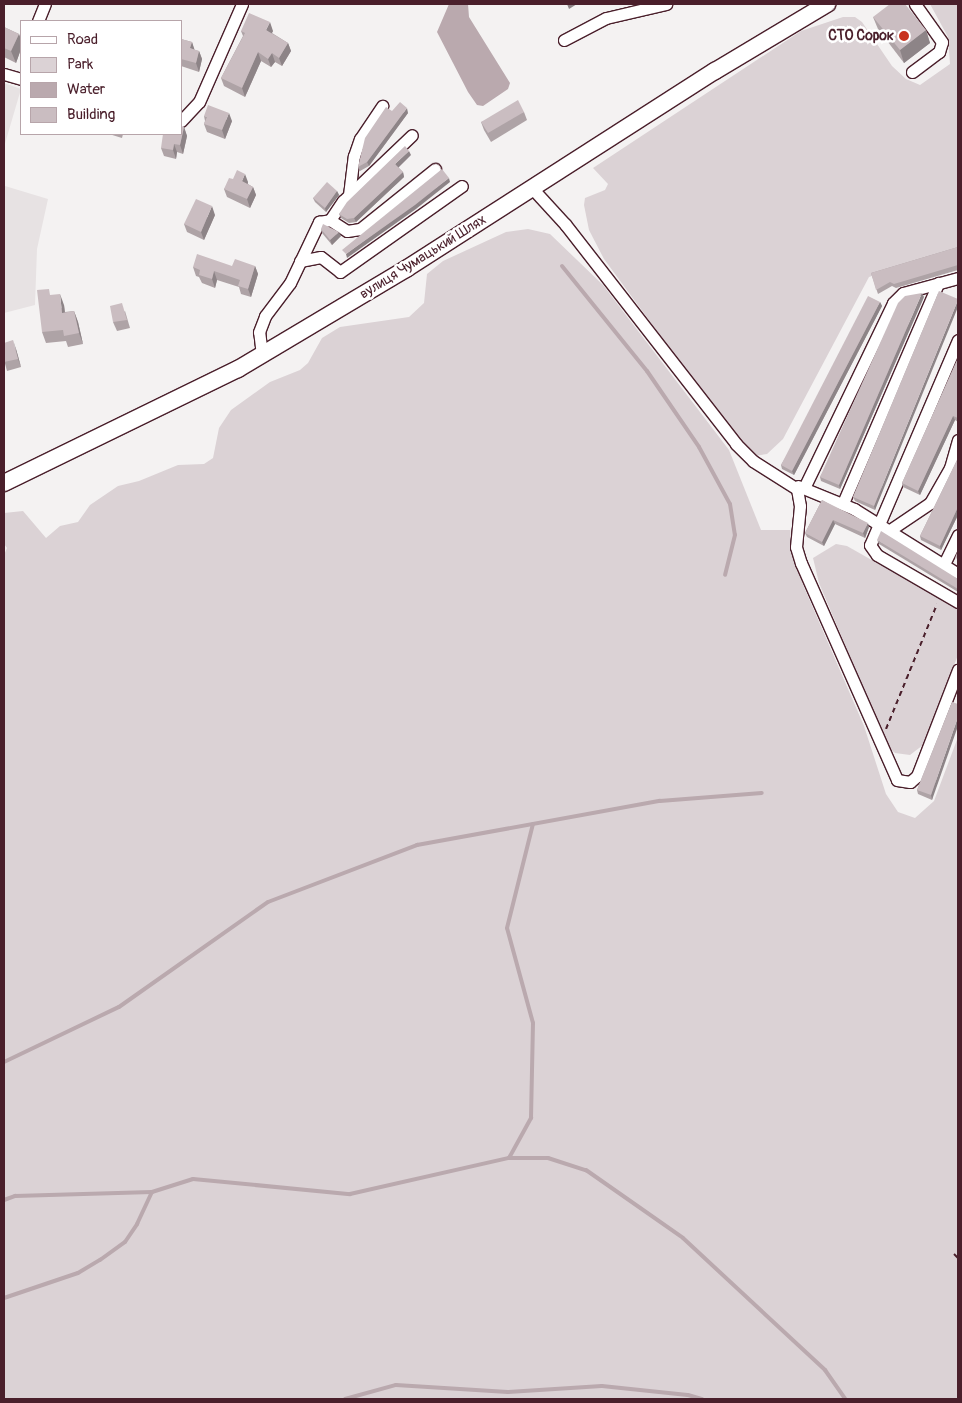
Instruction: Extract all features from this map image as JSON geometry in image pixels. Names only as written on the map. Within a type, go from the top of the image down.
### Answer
[{"type":"highway","name":"вулиця Чумацький Шлях","points":[[4,483],[262,355],[406,269],[827,4]]},
{"type":"street","points":[[38,20],[45,4]]},
{"type":"street","points":[[182,121],[199,102],[242,4]]},
{"type":"street","points":[[564,40],[606,18],[666,4]]},
{"type":"street","points":[[912,72],[939,52],[942,42],[915,4]]},
{"type":"street","points":[[4,74],[20,76]]},
{"type":"street","points":[[349,195],[354,156],[360,139],[382,106]]},
{"type":"street","points":[[262,355],[259,332],[265,316],[290,283],[319,222],[330,220],[349,195],[412,135]]},
{"type":"street","points":[[330,220],[347,231],[360,229],[435,169]]},
{"type":"street","points":[[300,261],[321,257],[340,272],[462,186]]},
{"type":"street","points":[[532,188],[565,224],[736,444],[753,461],[799,486],[843,504],[880,524],[958,574]]},
{"type":"street","points":[[958,278],[903,293],[893,303],[799,486],[800,506],[796,547],[798,556],[897,780],[905,783],[914,780],[958,670]]},
{"type":"street","points":[[843,504],[938,283]]},
{"type":"street","points":[[958,340],[870,545],[873,552],[958,602]]},
{"type":"street","points":[[890,530],[930,503],[950,468],[958,440]]},
{"type":"street","points":[[944,564],[958,535]]},
{"type":"path","points":[[880,744],[942,592]]},
{"type":"path","points":[[954,1254],[958,1258]]},
{"type":"shaded area","points":[[4,83],[20,89],[20,92],[4,147]]},
{"type":"shaded area","points":[[4,183],[5,186],[48,199],[37,249],[35,305],[4,313]]},
{"type":"green space","points":[[930,4],[958,4],[958,248],[869,277],[783,439],[767,454],[755,456],[738,441],[604,259],[589,230],[584,205],[585,198],[605,190],[608,184],[593,168],[801,31],[843,17],[855,17],[862,22],[892,66],[906,79],[920,85],[950,64],[948,37]]},
{"type":"green space","points":[[528,229],[550,234],[603,285],[729,450],[761,530],[790,530],[793,556],[804,587],[864,726],[886,794],[898,812],[915,818],[934,801],[958,737],[958,1399],[4,1399],[4,555],[7,548],[4,544],[4,513],[23,511],[46,538],[60,526],[78,522],[90,505],[118,486],[139,481],[178,465],[204,464],[213,458],[219,428],[231,410],[270,382],[300,370],[308,363],[322,338],[340,327],[409,317],[424,303],[427,274],[443,261],[506,232]]},
{"type":"green space","points":[[836,544],[847,546],[958,609],[958,655],[923,745],[910,755],[895,753],[888,747],[819,583],[813,558]]},
{"type":"water","points":[[449,4],[468,4],[469,17],[510,83],[508,89],[483,106],[477,105],[468,92],[437,32]]},
{"type":"building","name":"СТО Сорок","points":[[890,4],[905,4],[926,30],[900,50],[873,17]]},
{"type":"building","points":[[249,13],[270,22],[266,30],[288,43],[279,58],[272,53],[268,59],[258,52],[242,88],[221,78],[245,33],[241,31]]},
{"type":"building","points":[[4,27],[19,34],[11,51],[4,48]]},
{"type":"building","points":[[182,39],[192,42],[190,48],[199,51],[196,63],[182,59]]},
{"type":"building","points":[[518,100],[524,112],[488,133],[481,122]]},
{"type":"building","points":[[400,102],[407,108],[367,162],[358,167],[365,138],[386,107],[392,111]]},
{"type":"building","points":[[208,105],[229,113],[222,130],[204,124],[207,117],[204,116]]},
{"type":"building","points":[[182,127],[184,127],[180,145],[174,144],[173,150],[161,148],[163,135],[182,135]]},
{"type":"building","points":[[405,146],[409,151],[395,164],[403,172],[354,218],[347,219],[339,214],[347,202]]},
{"type":"building","points":[[442,169],[449,178],[415,205],[346,254],[342,250]]},
{"type":"building","points":[[237,170],[245,174],[242,181],[253,187],[247,199],[224,189],[229,178],[233,179]]},
{"type":"building","points":[[327,182],[337,191],[325,208],[313,198]]},
{"type":"building","points":[[196,199],[212,206],[201,232],[184,224]]},
{"type":"building","points":[[323,224],[339,232],[330,240],[321,229]]},
{"type":"building","points":[[958,247],[958,265],[894,284],[890,282],[876,290],[871,273]]},
{"type":"building","points":[[197,254],[232,266],[235,259],[255,266],[248,289],[238,286],[240,280],[214,271],[212,279],[199,275],[200,270],[193,267]]},
{"type":"building","points":[[49,289],[50,295],[60,294],[62,313],[74,311],[79,333],[64,336],[63,330],[42,332],[37,290]]},
{"type":"building","points":[[939,291],[958,300],[874,506],[853,497]]},
{"type":"building","points":[[922,293],[839,485],[820,477],[898,303],[905,296]]},
{"type":"building","points":[[868,296],[880,302],[792,471],[781,465]]},
{"type":"building","points":[[122,303],[127,320],[113,322],[110,306]]},
{"type":"building","points":[[13,340],[18,359],[4,362],[4,343]]},
{"type":"building","points":[[958,358],[958,418],[953,416],[918,491],[902,483]]},
{"type":"building","points":[[958,458],[958,507],[940,546],[920,536]]},
{"type":"building","points":[[822,500],[868,523],[863,533],[833,520],[822,542],[805,533]]},
{"type":"building","points":[[881,531],[958,579],[958,589],[877,540]]},
{"type":"building","points":[[952,702],[958,704],[958,717],[931,795],[917,790]]},
{"type":"waterway","points":[[562,266],[647,371],[699,447],[730,504],[735,535],[725,575]]},
{"type":"waterway","points":[[4,1062],[119,1007],[268,902],[417,845],[660,801],[762,793]]},
{"type":"waterway","points":[[509,1158],[531,1118],[533,1023],[507,928],[533,824]]},
{"type":"waterway","points":[[4,1298],[78,1273],[100,1260],[125,1242],[137,1224],[152,1192],[193,1179],[350,1194],[509,1158],[548,1158],[586,1170],[683,1238],[825,1370],[845,1399]]},
{"type":"waterway","points":[[4,1200],[15,1196],[152,1192]]},
{"type":"waterway","points":[[345,1399],[396,1385],[508,1392],[602,1386],[688,1395],[702,1399]]},
{"type":"place","name":"СТО Сорок","points":[[904,36]]}]
